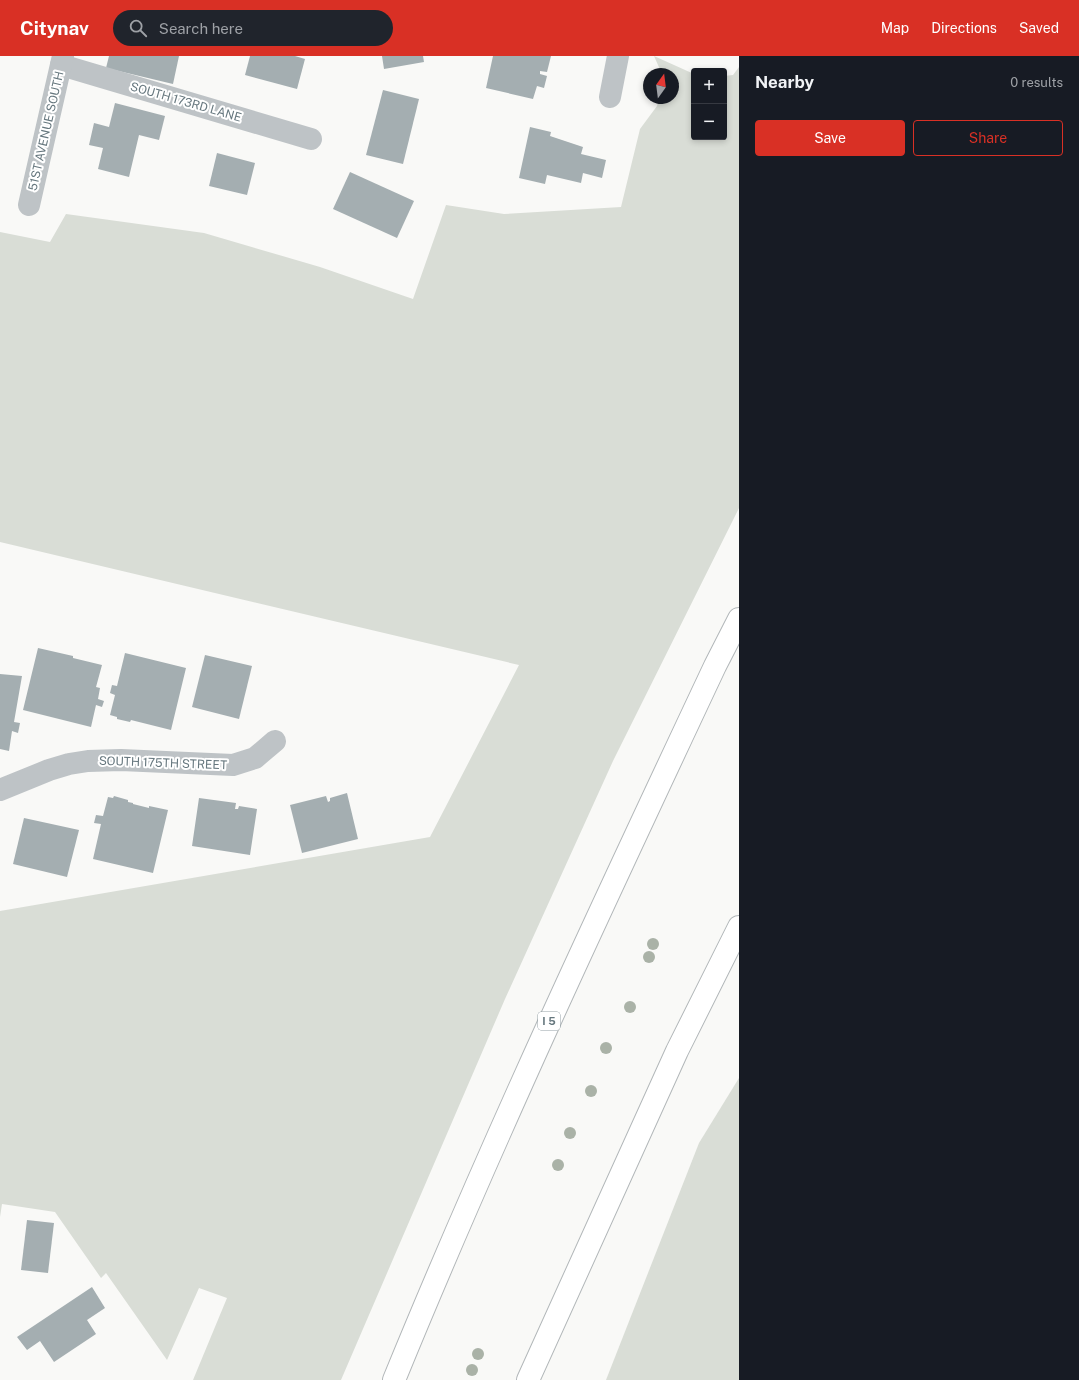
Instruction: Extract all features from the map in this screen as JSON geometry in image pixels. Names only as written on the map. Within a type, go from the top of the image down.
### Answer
[{"type":"highway","name":"I 5","points":[[394,1380],[433,1284],[575,963],[739,618]]},
{"type":"highway","points":[[528,1380],[676,1051],[739,927]]},
{"type":"street","points":[[610,97],[618,56]]},
{"type":"street","name":"SOUTH 173RD LANE","points":[[62,60],[311,139]]},
{"type":"street","name":"51ST AVENUE SOUTH","points":[[29,206],[62,60]]},
{"type":"street","name":"SOUTH 175TH STREET","points":[[0,790],[49,770],[69,764],[88,761],[121,760],[233,765],[255,758],[276,741]]},
{"type":"shaded area","points":[[654,56],[691,73],[691,140],[727,140],[727,76],[733,75],[739,67],[739,508],[613,761],[505,999],[341,1380],[193,1380],[227,1298],[199,1288],[167,1360],[106,1273],[101,1278],[55,1212],[2,1204],[0,1217],[0,911],[430,837],[519,665],[0,542],[0,232],[50,242],[66,214],[204,233],[320,267],[413,299],[446,205],[504,214],[621,207],[640,129],[658,104],[679,104],[679,68],[659,68]]},
{"type":"shaded area","points":[[739,1078],[739,1380],[606,1380],[699,1143]]},
{"type":"building","points":[[109,56],[179,56],[173,84],[106,68]]},
{"type":"building","points":[[250,56],[295,56],[305,59],[297,89],[245,75]]},
{"type":"building","points":[[382,56],[423,56],[424,62],[384,69]]},
{"type":"building","points":[[493,56],[551,56],[547,72],[540,71],[540,74],[547,76],[544,88],[537,86],[533,99],[486,88]]},
{"type":"building","points":[[383,90],[419,99],[403,164],[366,155]]},
{"type":"building","points":[[115,103],[165,116],[159,140],[139,135],[129,177],[98,169],[103,148],[89,145],[94,123],[109,127]]},
{"type":"building","points":[[530,127],[551,132],[550,136],[583,147],[581,154],[606,160],[602,178],[583,173],[581,183],[547,175],[545,184],[519,178]]},
{"type":"building","points":[[217,153],[255,163],[247,195],[209,186]]},
{"type":"building","points":[[350,172],[414,201],[397,238],[333,209]]},
{"type":"building","points":[[38,648],[73,656],[73,658],[102,665],[96,687],[100,688],[98,699],[104,701],[102,707],[96,705],[91,727],[23,710]]},
{"type":"building","points":[[125,653],[186,668],[171,730],[131,720],[130,722],[117,719],[117,717],[110,715],[115,695],[110,693],[112,685],[117,686]]},
{"type":"building","points":[[205,655],[252,666],[239,719],[192,707]]},
{"type":"building","points":[[0,674],[22,676],[14,722],[20,723],[18,733],[12,731],[9,751],[0,749]]},
{"type":"building","points":[[347,793],[358,839],[302,853],[290,805],[326,796],[328,802],[330,801],[330,798]]},
{"type":"building","points":[[114,796],[128,800],[128,802],[133,804],[149,808],[149,806],[168,810],[153,873],[93,859],[101,824],[94,823],[96,815],[103,816],[108,797],[113,798]]},
{"type":"building","points":[[199,798],[236,803],[235,809],[238,809],[239,806],[257,809],[250,855],[192,846]]},
{"type":"building","points":[[24,818],[79,830],[67,877],[13,864]]},
{"type":"building","points":[[27,1220],[54,1223],[48,1273],[21,1270]]},
{"type":"building","points":[[92,1287],[105,1308],[87,1320],[96,1334],[54,1362],[40,1341],[27,1350],[17,1337]]}]
